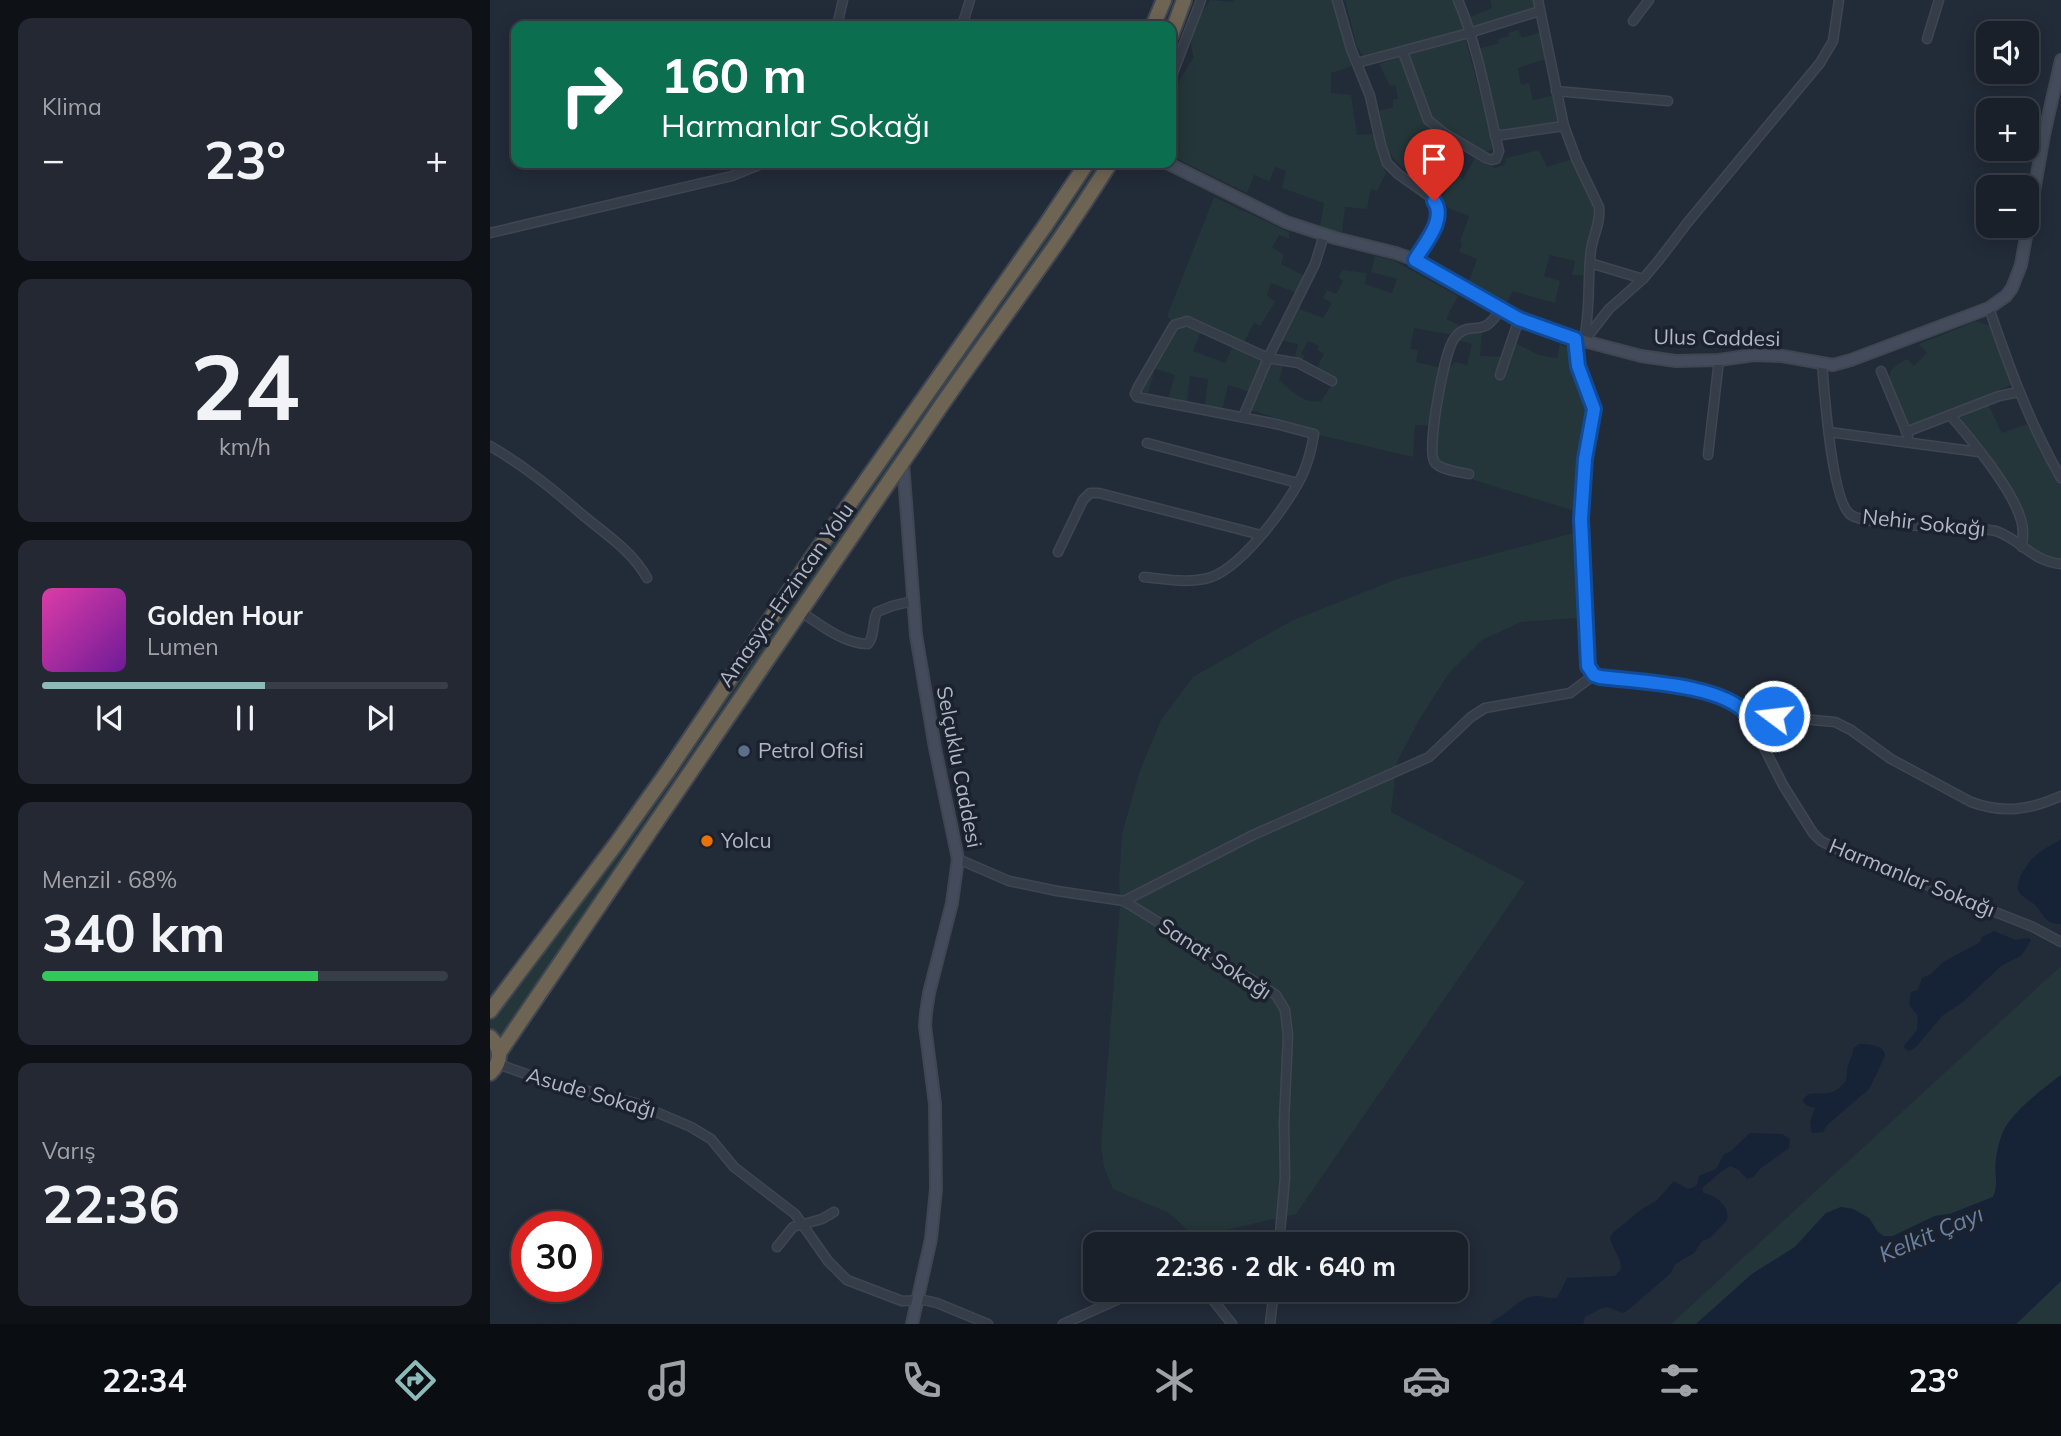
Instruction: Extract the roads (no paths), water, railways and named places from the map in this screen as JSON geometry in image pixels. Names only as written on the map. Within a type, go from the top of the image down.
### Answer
[{"type":"highway","points":[[1155,21],[1164,0]]},
{"type":"highway","points":[[1176,21],[1184,0]]},
{"type":"highway","name":"Amasya-Erzincan Yolu","points":[[490,1011],[668,771],[813,556],[1084,168]]},
{"type":"highway","name":"Amasya-Erzincan Yolu","points":[[496,1063],[800,611],[1107,168]]},
{"type":"highway","points":[[490,1037],[496,1042],[496,1063]]},
{"type":"street","points":[[838,21],[843,0]]},
{"type":"street","points":[[964,21],[970,0]]},
{"type":"street","points":[[1176,65],[1201,0]]},
{"type":"street","points":[[1337,0],[1370,96],[1387,163],[1434,201],[1438,209],[1437,221],[1415,260]]},
{"type":"street","points":[[1403,52],[1426,115],[1433,125],[1492,160],[1496,159],[1499,155],[1495,136],[1458,0]]},
{"type":"street","points":[[1538,0],[1564,126],[1599,207],[1599,221],[1590,262],[1589,317],[1579,340],[1578,366],[1594,409],[1585,459],[1581,519],[1588,666],[1594,675]]},
{"type":"street","points":[[1633,21],[1648,0]]},
{"type":"street","points":[[1579,340],[1643,279],[1820,63],[1833,41],[1839,0]]},
{"type":"street","points":[[1927,39],[1939,0]]},
{"type":"street","points":[[1357,64],[1540,11]]},
{"type":"street","name":"Ulus Caddesi","points":[[1176,168],[1271,215],[1324,235],[1415,260],[1519,319],[1579,340],[1662,360],[1719,360],[1767,355],[1833,365],[1989,309],[2012,288],[2021,265],[2044,135],[2061,60]]},
{"type":"street","points":[[1556,91],[1668,101]]},
{"type":"street","points":[[1495,136],[1564,126]]},
{"type":"street","points":[[490,233],[732,176],[752,168]]},
{"type":"street","points":[[1243,417],[1268,358],[1315,264],[1324,235]]},
{"type":"street","points":[[1590,262],[1643,279]]},
{"type":"street","points":[[1469,474],[1441,467],[1433,459],[1434,425],[1442,380],[1454,338],[1466,328],[1486,326],[1502,309]]},
{"type":"street","points":[[1989,309],[2019,392],[2043,447],[2061,478]]},
{"type":"street","points":[[1500,375],[1519,319]]},
{"type":"street","points":[[1144,577],[1205,579],[1216,576],[1238,560],[1251,548],[1298,483],[1305,469],[1314,434],[1243,417],[1137,397],[1135,394],[1174,325],[1187,321],[1268,358],[1298,363],[1332,381]]},
{"type":"street","points":[[1708,455],[1719,360]]},
{"type":"street","name":"Nehir Sokağı","points":[[1822,363],[1829,432],[1840,494],[1843,505],[1850,514],[1861,519],[1908,525],[1989,529],[2003,533],[2034,556],[2061,564]]},
{"type":"street","points":[[1881,371],[1910,442]]},
{"type":"street","points":[[1906,432],[1999,396],[2019,392]]},
{"type":"street","points":[[1950,415],[2016,506],[2023,528],[2022,547]]},
{"type":"street","points":[[1829,432],[1979,452]]},
{"type":"street","points":[[1147,443],[1298,483]]},
{"type":"street","points":[[490,446],[541,480],[628,552],[647,578]]},
{"type":"street","name":"Selçuklu Caddesi","points":[[903,463],[913,601],[922,679],[958,859],[952,904],[926,1013],[925,1027],[936,1117],[936,1189],[931,1239],[912,1324]]},
{"type":"street","points":[[1058,552],[1083,500],[1090,493],[1261,535]]},
{"type":"street","points":[[800,611],[839,636],[863,645],[871,640],[873,619],[877,612],[913,601]]},
{"type":"street","points":[[1124,901],[1253,835],[1429,757],[1485,708],[1570,693],[1594,675],[1704,691],[1740,706],[1747,714],[1835,722],[1851,730],[1891,759],[1985,807],[2015,809],[2061,796]]},
{"type":"street","name":"Harmanlar Sokağı","points":[[1747,714],[1783,786],[1821,841],[2033,927],[2061,942]]},
{"type":"street","name":"Sanat Sokağı","points":[[958,859],[1009,881],[1124,901],[1276,995],[1285,1010],[1288,1036],[1284,1122],[1285,1177],[1280,1232]]},
{"type":"street","name":"Asude Sokağı","points":[[496,1063],[540,1079],[635,1103],[682,1122],[711,1139],[734,1167],[789,1208],[828,1261],[847,1280],[892,1298],[937,1303],[988,1324]]},
{"type":"street","points":[[777,1247],[793,1227],[822,1219],[834,1212]]},
{"type":"street","points":[[1063,1324],[1112,1302]]},
{"type":"street","points":[[1215,1302],[1232,1324]]},
{"type":"street","points":[[1270,1324],[1273,1302]]},
{"type":"water","points":[[2061,839],[2061,924],[2046,919],[2034,904],[2019,892],[2018,884],[2030,861],[2039,852]]},
{"type":"water","points":[[1994,931],[2015,940],[2031,940],[2022,955],[2001,966],[1963,1002],[1942,1016],[1916,1047],[1909,1051],[1905,1049],[1904,1046],[1917,1030],[1918,1016],[1910,1005],[1911,992],[1918,990],[1922,978],[1931,974],[1943,962],[1980,942],[1982,937]]},
{"type":"water","points":[[1859,1044],[1882,1049],[1885,1056],[1869,1089],[1827,1125],[1823,1132],[1812,1133],[1810,1122],[1815,1108],[1806,1104],[1803,1099],[1809,1094],[1829,1093],[1841,1087],[1846,1080],[1853,1049]]},
{"type":"water","name":"Kelkit Çayı","points":[[2061,1075],[2061,1281],[2016,1324],[1696,1324],[1752,1274],[1795,1247],[1826,1213],[1841,1207],[1853,1209],[1869,1218],[1883,1236],[1893,1236],[1935,1216],[1950,1214],[1993,1197],[1996,1188],[1997,1152],[2005,1128],[2023,1106]]},
{"type":"water","points":[[1750,1133],[1782,1134],[1790,1139],[1789,1148],[1753,1177],[1747,1179],[1739,1170],[1730,1166],[1702,1188],[1703,1193],[1713,1196],[1724,1206],[1727,1220],[1710,1238],[1702,1241],[1694,1253],[1675,1264],[1671,1273],[1628,1310],[1623,1313],[1607,1307],[1602,1308],[1585,1317],[1583,1324],[1490,1324],[1529,1297],[1557,1298],[1567,1278],[1615,1276],[1621,1269],[1610,1238],[1613,1233],[1656,1201],[1674,1181],[1688,1189],[1695,1187],[1699,1176],[1716,1169],[1724,1154],[1730,1152]]},
{"type":"place","name":"Petrol Ofisi","points":[[744,751]]},
{"type":"place","name":"Yolcu","points":[[707,841]]}]
